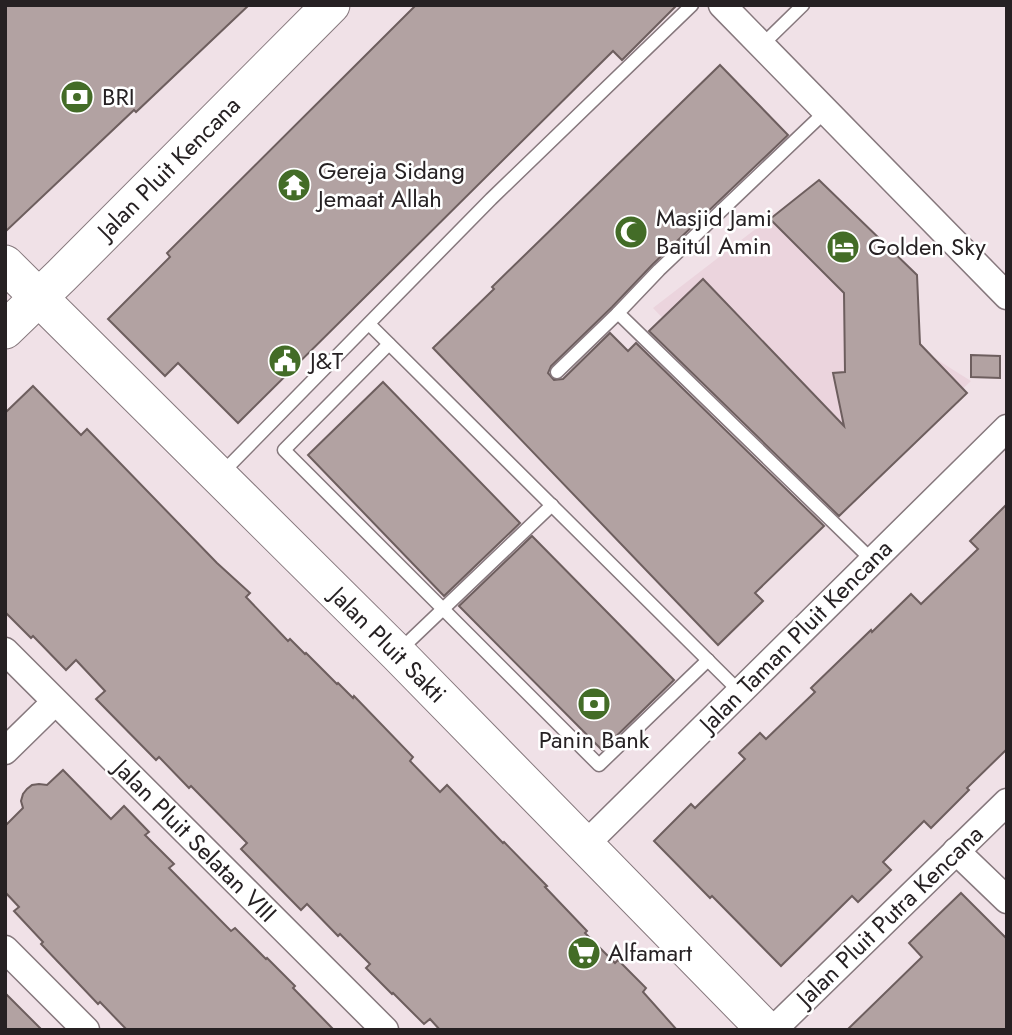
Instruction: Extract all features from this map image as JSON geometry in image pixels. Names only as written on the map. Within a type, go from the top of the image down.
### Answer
[{"type":"street","name":"Jalan Pluit Kencana","points":[[5,330],[331,5]]},
{"type":"street","points":[[722,5],[1007,296]]},
{"type":"street","name":"Jalan Pluit Sakti","points":[[5,264],[397,653],[766,1030]]},
{"type":"street","name":"Jalan Taman Pluit Kencana","points":[[585,845],[1007,428]]},
{"type":"street","name":"Jalan Pluit Selatan VIII","points":[[5,651],[385,1030]]},
{"type":"street","points":[[5,751],[55,702]]},
{"type":"street","name":"Jalan Pluit Putra Kencana","points":[[773,1030],[1007,802]]},
{"type":"street","points":[[956,851],[1007,900]]},
{"type":"street","points":[[5,949],[86,1030]]},
{"type":"lane","points":[[220,475],[491,199],[692,5]]},
{"type":"lane","points":[[761,46],[803,5]]},
{"type":"lane","points":[[557,372],[659,270],[826,111]]},
{"type":"lane","points":[[618,313],[873,561]]},
{"type":"lane","points":[[369,324],[740,692]]},
{"type":"lane","points":[[389,344],[285,450],[599,765],[708,660]]},
{"type":"lane","points":[[397,653],[552,505]]},
{"type":"shaded area","points":[[819,180],[917,275],[920,349],[971,381],[840,504],[653,308]]},
{"type":"building","points":[[5,5],[249,5],[5,232]]},
{"type":"building","points":[[416,5],[677,5],[622,60],[613,51],[238,423],[178,363],[165,376],[108,319],[170,257],[167,253]]},
{"type":"building","points":[[720,65],[788,135],[653,264],[551,366],[548,373],[554,380],[563,379],[610,333],[628,351],[636,343],[824,526],[755,593],[763,601],[718,645],[433,348]]},
{"type":"building","points":[[819,180],[917,275],[920,344],[967,393],[839,516],[649,331],[703,279],[844,426],[833,373],[845,372],[844,293],[770,219]]},
{"type":"building","points":[[971,355],[1000,356],[1000,378],[971,377]]},
{"type":"building","points":[[383,382],[520,523],[444,596],[308,455]]},
{"type":"building","points":[[33,386],[81,435],[87,429],[217,563],[250,593],[246,597],[288,641],[290,639],[337,684],[353,698],[354,696],[413,757],[410,761],[440,792],[447,785],[504,842],[547,886],[545,887],[587,931],[585,933],[615,963],[618,960],[646,988],[643,992],[677,1030],[440,1030],[430,1019],[424,1024],[392,994],[366,968],[370,964],[307,904],[301,910],[241,849],[247,843],[191,786],[189,788],[159,757],[156,760],[96,699],[105,691],[76,660],[66,670],[5,612],[5,413]]},
{"type":"building","points":[[1007,504],[1007,749],[931,828],[924,821],[883,862],[891,870],[858,902],[852,896],[781,966],[654,841],[691,804],[695,808],[745,759],[739,753],[760,733],[766,739],[815,692],[811,688],[911,594],[921,604],[978,549],[970,541]]},
{"type":"building","points":[[532,536],[674,680],[602,750],[459,606]]},
{"type":"building","points":[[63,770],[111,819],[124,806],[149,832],[145,835],[174,864],[169,868],[231,931],[235,928],[267,958],[334,1030],[127,1030],[100,1002],[98,1004],[41,944],[43,942],[14,911],[19,907],[5,892],[5,826],[23,808],[21,801],[27,789],[32,785],[47,785]]},
{"type":"building","points":[[961,893],[1007,939],[1007,1030],[847,1030],[922,957],[909,943]]},
{"type":"building","points":[[5,993],[42,1030],[5,1030]]},
{"type":"place","name":"BRI","points":[[77,97]]},
{"type":"place","name":"Gereja Sidang Jemaat Allah","points":[[294,185]]},
{"type":"place","name":"Masjid Jami Baitul Amin","points":[[631,232]]},
{"type":"place","name":"Golden Sky","points":[[843,247]]},
{"type":"place","name":"J&T","points":[[285,361]]},
{"type":"place","name":"Panin Bank","points":[[594,704]]},
{"type":"place","name":"Alfamart","points":[[584,953]]}]
